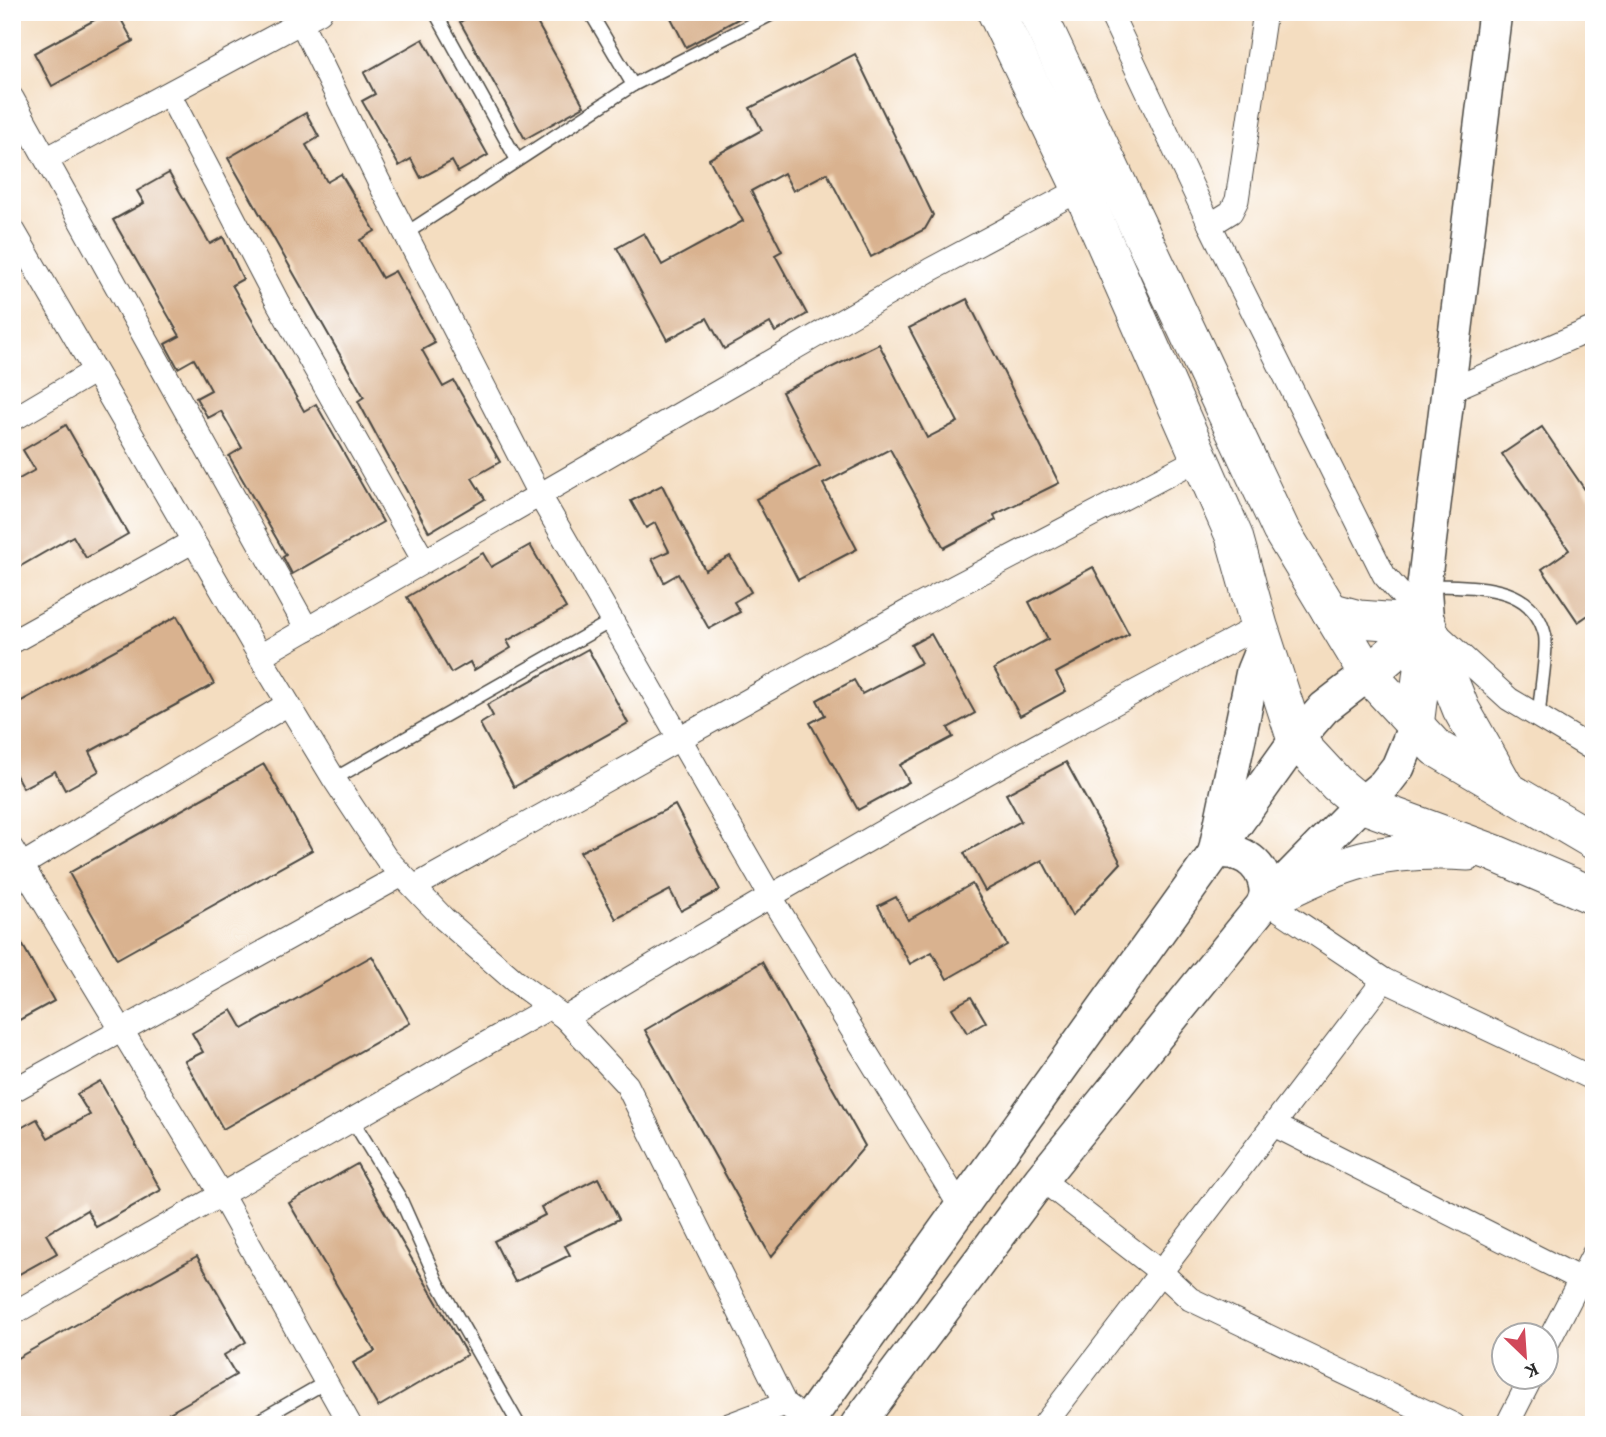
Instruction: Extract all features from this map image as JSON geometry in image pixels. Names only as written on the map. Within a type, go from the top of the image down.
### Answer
[{"type":"main road","points":[[996,12],[1081,189],[1234,536],[1296,740],[1336,783],[1361,804],[1494,853],[1594,897]]},
{"type":"main road","points":[[1037,12],[1281,530],[1368,674],[1436,748],[1594,841]]},
{"type":"main road","points":[[857,1425],[1041,1179],[1266,901],[1361,804],[1384,785],[1398,767],[1415,726],[1427,624],[1424,585],[1495,12]]},
{"type":"main road","points":[[1331,611],[1359,619],[1427,624]]},
{"type":"main road","points":[[799,1417],[960,1206],[1296,740],[1324,709],[1427,624]]},
{"type":"main road","points":[[1427,624],[1461,709],[1508,792]]},
{"type":"main road","points":[[1215,852],[1262,635]]},
{"type":"main road","points":[[1266,901],[1324,871],[1377,855],[1433,850],[1494,853]]},
{"type":"main road","points":[[1215,852],[1242,854],[1256,865],[1266,882],[1266,901]]},
{"type":"street","points":[[1110,12],[1210,225],[1384,575],[1427,624],[1509,699],[1594,751]]},
{"type":"street","points":[[1210,225],[1231,212],[1237,200],[1265,12]]},
{"type":"street","points":[[48,159],[311,18],[405,234],[539,494],[682,738],[769,894],[960,1206]]},
{"type":"street","points":[[169,94],[278,303],[424,561]]},
{"type":"street","points":[[12,98],[307,629]]},
{"type":"street","points":[[260,656],[930,270],[1081,189]]},
{"type":"street","points":[[12,228],[93,372],[288,704],[386,858],[444,919],[515,981],[557,1012],[627,1085],[799,1417],[729,1425]]},
{"type":"street","points":[[1448,391],[1594,328]]},
{"type":"street","points":[[12,420],[93,372]]},
{"type":"street","points":[[12,1091],[122,1029],[682,738],[912,610],[1200,458]]},
{"type":"street","points":[[12,642],[192,542]]},
{"type":"street","points":[[12,1314],[353,1121],[557,1012],[1029,747],[1262,635]]},
{"type":"street","points":[[288,704],[15,862],[122,1029],[222,1196],[350,1425]]},
{"type":"street","points":[[1266,901],[1384,980],[1594,1079]]},
{"type":"street","points":[[1045,1425],[1384,980]]},
{"type":"street","points":[[1274,1125],[1587,1282]]},
{"type":"street","points":[[1041,1179],[1162,1273],[1190,1299],[1454,1425]]},
{"type":"street","points":[[1560,1324],[1587,1282],[1594,1254]]},
{"type":"street","points":[[1507,1425],[1524,1392]]},
{"type":"lane","points":[[435,12],[517,160]]},
{"type":"lane","points":[[590,12],[633,85]]},
{"type":"lane","points":[[405,234],[633,85],[776,12]]},
{"type":"lane","points":[[1424,585],[1506,590],[1528,604],[1545,635],[1539,717]]},
{"type":"lane","points":[[334,779],[612,620]]},
{"type":"lane","points":[[353,1121],[400,1198],[438,1283],[519,1425]]},
{"type":"lane","points":[[251,1425],[326,1382]]},
{"type":"building","points":[[109,12],[117,12],[133,41],[52,86],[34,53]]},
{"type":"building","points":[[478,12],[531,12],[584,106],[525,139],[460,22]]},
{"type":"building","points":[[668,12],[751,12],[686,47]]},
{"type":"building","points":[[423,39],[488,155],[458,172],[452,161],[421,178],[411,159],[399,166],[362,101],[375,94],[364,73]]},
{"type":"building","points":[[855,54],[933,215],[925,229],[871,257],[827,173],[793,191],[784,173],[751,191],[782,251],[775,255],[807,314],[775,332],[770,323],[724,349],[707,318],[667,340],[617,248],[644,233],[662,265],[743,221],[709,159],[762,130],[750,108]]},
{"type":"building","points":[[306,113],[319,137],[306,145],[327,182],[341,174],[375,231],[360,240],[382,278],[395,271],[435,343],[422,350],[443,387],[454,381],[500,462],[472,478],[485,499],[429,532],[358,401],[364,397],[228,158]]},
{"type":"building","points":[[169,173],[210,244],[223,237],[243,279],[232,285],[304,411],[316,404],[383,522],[292,574],[283,557],[286,555],[229,456],[242,448],[221,411],[208,418],[196,398],[211,390],[194,359],[178,368],[165,344],[180,336],[113,220],[144,203],[137,191]]},
{"type":"building","points":[[967,299],[1059,483],[994,515],[996,520],[944,548],[890,449],[823,484],[857,549],[798,580],[756,499],[820,466],[782,392],[879,344],[927,438],[958,422],[909,328]]},
{"type":"building","points":[[66,425],[128,534],[86,558],[73,536],[12,571],[12,483],[35,470],[23,450]]},
{"type":"building","points":[[1542,427],[1594,503],[1594,611],[1578,622],[1542,569],[1569,550],[1502,454]]},
{"type":"building","points":[[662,485],[705,570],[730,556],[751,592],[734,602],[740,612],[709,629],[678,574],[664,582],[652,559],[669,551],[655,523],[646,528],[631,501]]},
{"type":"building","points":[[530,545],[566,608],[507,641],[511,648],[474,670],[470,662],[451,673],[407,597],[483,553],[491,567]]},
{"type":"building","points":[[1093,567],[1129,634],[1056,673],[1066,691],[1020,716],[994,669],[1048,639],[1029,602]]},
{"type":"building","points":[[177,616],[214,684],[89,752],[99,771],[65,790],[55,771],[23,788],[12,768],[12,706]]},
{"type":"building","points":[[931,634],[975,713],[948,728],[953,737],[900,765],[909,782],[858,810],[810,723],[825,715],[817,700],[854,680],[862,694],[921,663],[911,645]]},
{"type":"building","points":[[588,649],[628,723],[514,787],[480,724],[493,716],[487,705]]},
{"type":"building","points":[[1066,762],[1121,863],[1072,916],[1042,860],[985,891],[964,853],[1021,821],[1006,794]]},
{"type":"building","points":[[264,764],[312,850],[117,959],[69,873]]},
{"type":"building","points":[[675,805],[720,890],[681,911],[670,890],[616,919],[580,852]]},
{"type":"building","points":[[972,884],[1007,945],[947,979],[932,952],[910,964],[878,906],[896,897],[908,920]]},
{"type":"building","points":[[12,926],[54,1001],[12,1024]]},
{"type":"building","points":[[372,956],[410,1023],[223,1129],[185,1061],[203,1052],[192,1033],[232,1010],[243,1029]]},
{"type":"building","points":[[762,962],[865,1146],[771,1257],[645,1030]]},
{"type":"building","points":[[971,997],[986,1022],[967,1033],[952,1008]]},
{"type":"building","points":[[100,1081],[161,1190],[96,1227],[87,1210],[46,1234],[57,1253],[12,1278],[12,1133],[37,1119],[48,1138],[90,1115],[77,1094]]},
{"type":"building","points":[[357,1164],[467,1355],[378,1407],[353,1363],[375,1351],[289,1203]]},
{"type":"building","points":[[598,1178],[619,1219],[565,1246],[570,1255],[515,1282],[494,1241],[545,1215],[541,1207]]},
{"type":"building","points":[[197,1256],[246,1342],[224,1355],[236,1375],[148,1425],[12,1425],[12,1361]]}]
